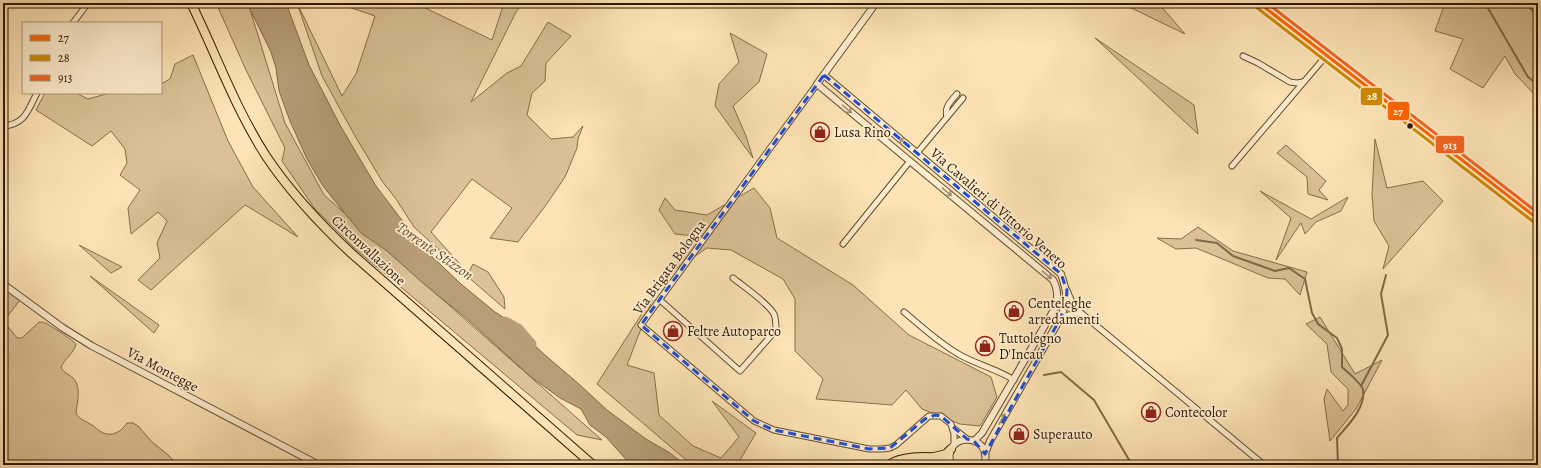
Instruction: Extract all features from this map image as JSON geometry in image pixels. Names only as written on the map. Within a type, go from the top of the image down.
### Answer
[{"type":"main road","name":"Circonvallazione","points":[[191,3],[227,82],[262,149],[300,200],[326,229],[352,253],[593,465]]},
{"type":"main road","points":[[1259,3],[1538,219]]},
{"type":"main road","points":[[932,458],[941,456],[953,447]]},
{"type":"main road","points":[[889,465],[908,458],[940,458],[950,465]]},
{"type":"street","points":[[74,22],[88,3]]},
{"type":"street","name":"Via Brigata Bologna","points":[[876,3],[641,326],[754,421],[774,430],[869,449],[890,448],[896,445],[929,416],[941,416],[951,424],[953,428]]},
{"type":"street","points":[[1535,3],[1538,7]]},
{"type":"street","points":[[1242,56],[1258,63],[1290,82],[1297,83],[1304,81]]},
{"type":"street","points":[[1232,166],[1326,56]]},
{"type":"street","name":"Via Cavalieri di Vittorio Veneto","points":[[824,75],[1061,274],[1066,290],[1066,305],[1060,319],[990,441],[985,454],[984,465]]},
{"type":"street","name":"Via Cavalieri di Vittorio Veneto","points":[[817,84],[1056,284],[1058,300],[1055,308],[982,433],[974,441]]},
{"type":"street","points":[[3,126],[10,126],[24,119],[36,94]]},
{"type":"street","points":[[947,116],[947,107],[956,94]]},
{"type":"street","points":[[917,153],[963,98]]},
{"type":"street","name":"Via Cavalieri di Vittorio Veneto","points":[[843,244],[910,161]]},
{"type":"street","points":[[660,300],[740,371],[776,330],[776,323],[774,314],[768,306],[733,278]]},
{"type":"street","name":"Via Montegge","points":[[3,284],[63,328],[92,346],[319,465]]},
{"type":"street","points":[[1066,290],[1071,300],[1081,313],[1264,465]]},
{"type":"street","points":[[904,312],[945,346],[962,356],[1005,374],[1014,380]]},
{"type":"street","points":[[1060,319],[1068,315],[1081,313]]},
{"type":"street","points":[[953,428],[967,439],[982,446],[985,454]]},
{"type":"street","points":[[950,465],[949,457],[953,447],[953,428]]},
{"type":"street","points":[[953,447],[959,441],[967,439]]},
{"type":"highlighted area","points":[[824,75],[1061,274],[1067,290],[1066,305],[1060,319],[985,454],[974,441],[967,439],[941,416],[935,415],[925,419],[890,448],[869,449],[774,430],[754,421],[641,325]]},
{"type":"shaded area","points":[[216,3],[248,3],[285,123],[324,195],[602,440],[577,435],[353,247],[315,209],[282,161],[285,148],[246,70]]},
{"type":"shaded area","points":[[247,3],[286,3],[309,65],[341,127],[376,186],[423,248],[461,284],[495,312],[509,321],[607,410],[646,439],[670,453],[685,465],[631,465],[606,437],[590,425],[581,409],[560,398],[531,377],[467,319],[387,251],[361,233],[323,186],[307,159],[290,121],[279,91],[276,68],[271,52]]},
{"type":"shaded area","points":[[297,3],[342,96],[356,74],[375,16],[337,3],[415,3],[492,40],[504,3],[523,3],[516,12],[471,102],[507,73],[521,66],[548,22],[571,36],[546,63],[545,81],[532,93],[527,115],[551,139],[573,137],[583,126],[578,139],[577,148],[565,177],[518,242],[490,238],[512,208],[472,179],[431,232],[459,263],[458,267],[414,227],[396,199],[382,181],[322,76]]},
{"type":"shaded area","points":[[1121,3],[1158,3],[1185,34]]},
{"type":"shaded area","points":[[1445,3],[1533,3],[1538,9],[1538,60],[1536,74],[1538,98],[1515,74],[1505,56],[1483,88],[1450,69],[1463,39],[1435,31]]},
{"type":"shaded area","points":[[730,33],[767,54],[759,82],[733,106],[746,136],[753,158],[715,106],[719,84],[739,62]]},
{"type":"shaded area","points":[[1095,38],[1194,105],[1198,134]]},
{"type":"shaded area","points":[[193,55],[228,141],[253,187],[298,237],[245,205],[151,290],[138,280],[160,258],[157,243],[167,221],[158,212],[131,234],[128,208],[140,190],[120,175],[127,163],[125,149],[111,131],[92,146],[36,110],[44,94],[78,94],[88,99],[106,94],[162,94],[162,83],[170,79],[175,64]]},
{"type":"shaded area","points":[[1375,139],[1387,188],[1423,181],[1443,201],[1383,269],[1389,246],[1374,221],[1372,194]]},
{"type":"shaded area","points":[[1286,145],[1326,181],[1319,190],[1328,200],[1308,194],[1307,177],[1277,153]]},
{"type":"shaded area","points":[[754,188],[770,208],[777,238],[853,285],[909,335],[991,377],[997,397],[980,426],[960,424],[922,409],[906,390],[892,405],[816,399],[823,379],[795,351],[795,299],[783,279],[731,250],[707,248],[671,272],[696,236],[675,234],[659,210],[665,198],[675,210],[707,215]]},
{"type":"shaded area","points":[[1260,191],[1311,219],[1348,197],[1341,211],[1316,222],[1305,234],[1301,223],[1276,260],[1291,218]]},
{"type":"shaded area","points":[[1198,227],[1233,251],[1307,272],[1300,295],[1285,279],[1268,278],[1196,248],[1176,249],[1157,238],[1181,239]]},
{"type":"shaded area","points":[[79,245],[122,267],[111,273]]},
{"type":"shaded area","points":[[473,264],[488,272],[504,297],[505,309],[467,276]]},
{"type":"shaded area","points":[[90,276],[159,325],[154,333]]},
{"type":"shaded area","points":[[3,287],[20,300],[6,318],[6,324],[17,338],[22,338],[39,322],[42,322],[56,329],[76,344],[61,368],[76,382],[78,395],[76,413],[79,417],[101,432],[107,434],[114,434],[123,428],[127,423],[133,423],[138,426],[152,442],[178,465],[3,465]]},
{"type":"shaded area","points":[[655,293],[627,365],[654,373],[659,415],[693,446],[721,458],[739,437],[712,401],[756,433],[737,465],[697,465],[685,459],[597,384]]},
{"type":"shaded area","points":[[1320,317],[1355,374],[1382,360],[1356,409],[1330,441],[1324,399],[1327,389],[1343,411],[1348,405],[1348,389],[1331,372],[1327,344],[1306,324]]},
{"type":"waterway","points":[[1485,3],[1528,77],[1538,85]]},
{"type":"waterway","points":[[1526,3],[1538,17]]},
{"type":"waterway","points":[[1196,240],[1217,243],[1233,256],[1275,271],[1289,268],[1305,279],[1312,313],[1318,324],[1337,338],[1342,349],[1342,367],[1358,382],[1363,390],[1362,403],[1359,410],[1337,438],[1338,465]]},
{"type":"waterway","points":[[1361,386],[1388,335],[1381,294],[1386,275]]},
{"type":"waterway","name":"Torrente Stizzon","points":[[505,322],[518,329],[531,344]]},
{"type":"waterway","points":[[1044,375],[1061,372],[1094,400],[1132,465]]},
{"type":"transit line","name":"27","points":[[1259,3],[1538,219]]},
{"type":"transit line","name":"913","points":[[1267,3],[1538,213]]},
{"type":"transit line","name":"28","points":[[1256,7],[1535,223]]},
{"type":"place","name":"Lusa Rino","points":[[820,132]]},
{"type":"place","name":"Centeleghe arredamenti","points":[[1014,311]]},
{"type":"place","name":"Feltre Autoparco","points":[[673,331]]},
{"type":"place","name":"Tuttolegno D'Incau","points":[[985,346]]},
{"type":"place","name":"Contecolor","points":[[1151,412]]},
{"type":"place","name":"Superauto","points":[[1019,434]]}]
